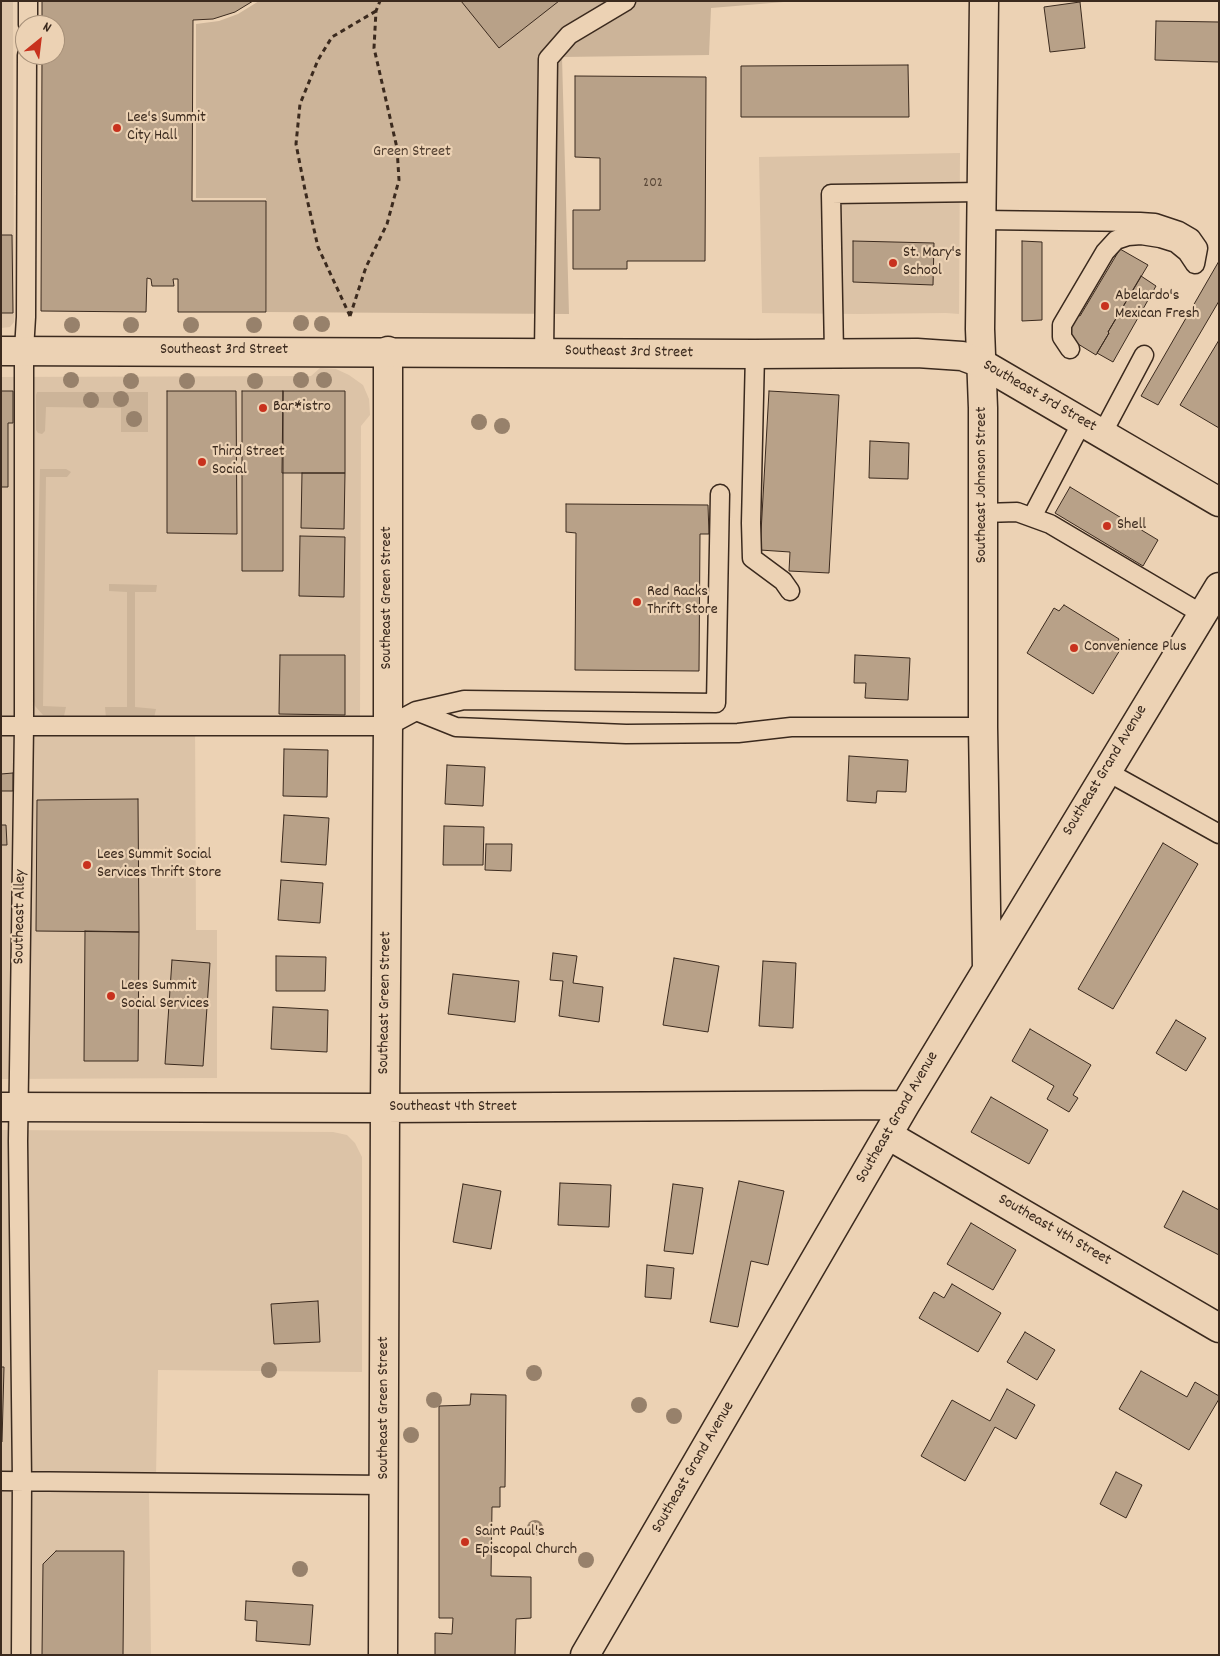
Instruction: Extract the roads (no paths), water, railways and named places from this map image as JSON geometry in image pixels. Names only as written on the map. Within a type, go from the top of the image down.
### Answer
[{"type":"street","name":"Southeast Johnson Street","points":[[984,1],[982,192],[983,727],[987,968]]},
{"type":"street","name":"Southeast 3rd Street","points":[[13,350],[755,354],[917,353],[962,356],[982,363],[1219,502]]},
{"type":"street","name":"Southeast Green Street","points":[[383,1655],[388,352]]},
{"type":"street","name":"Southeast Grand Avenue","points":[[585,1655],[905,1105],[1219,587]]},
{"type":"street","name":"Southeast 4th Street","points":[[10,1107],[385,1108],[905,1105]]},
{"type":"street","name":"Southeast 4th Street","points":[[888,1135],[1219,1328]]},
{"type":"lane","points":[[28,1],[28,15]]},
{"type":"lane","points":[[544,352],[548,59],[569,35],[626,1]]},
{"type":"lane","name":"Southeast Alley","points":[[21,1655],[22,1481],[10,1107],[24,726],[13,350],[26,317],[27,65]]},
{"type":"lane","points":[[834,353],[832,194],[982,192]]},
{"type":"lane","points":[[982,220],[1140,222],[1169,227],[1191,238],[1198,248],[1195,264],[1187,252],[1176,243],[1160,238],[1141,235],[1128,236],[1116,240],[1105,252],[1062,325],[1062,337],[1070,349]]},
{"type":"lane","points":[[755,354],[752,558],[783,581],[790,591]]},
{"type":"lane","points":[[1032,517],[1144,355]]},
{"type":"lane","points":[[1,726],[388,726],[416,711],[464,700],[716,703],[720,494]]},
{"type":"lane","points":[[983,513],[1017,512],[1050,524],[1202,614]]},
{"type":"lane","points":[[416,711],[456,727],[626,734],[738,733],[791,727],[983,727]]},
{"type":"lane","points":[[1106,771],[1219,834]]},
{"type":"lane","points":[[1,1481],[385,1485]]},
{"type":"place","name":"Lee's Summit City Hall","points":[[117,128]]},
{"type":"place","name":"St. Mary's School","points":[[893,263]]},
{"type":"place","name":"Abelardo's Mexican Fresh","points":[[1105,306]]},
{"type":"place","name":"Bar*istro","points":[[263,408]]},
{"type":"place","name":"Third Street Social","points":[[202,462]]},
{"type":"place","name":"Shell","points":[[1107,526]]},
{"type":"place","name":"Red Racks Thrift Store","points":[[637,602]]},
{"type":"place","name":"Convenience Plus","points":[[1074,648]]},
{"type":"place","name":"Lees Summit Social Services Thrift Store","points":[[87,865]]},
{"type":"place","name":"Lees Summit Social Services","points":[[111,996]]},
{"type":"place","name":"Saint Paul's Episcopal Church","points":[[465,1542]]},
{"type":"park label","name":"Green Street","points":[[412,153]]}]
